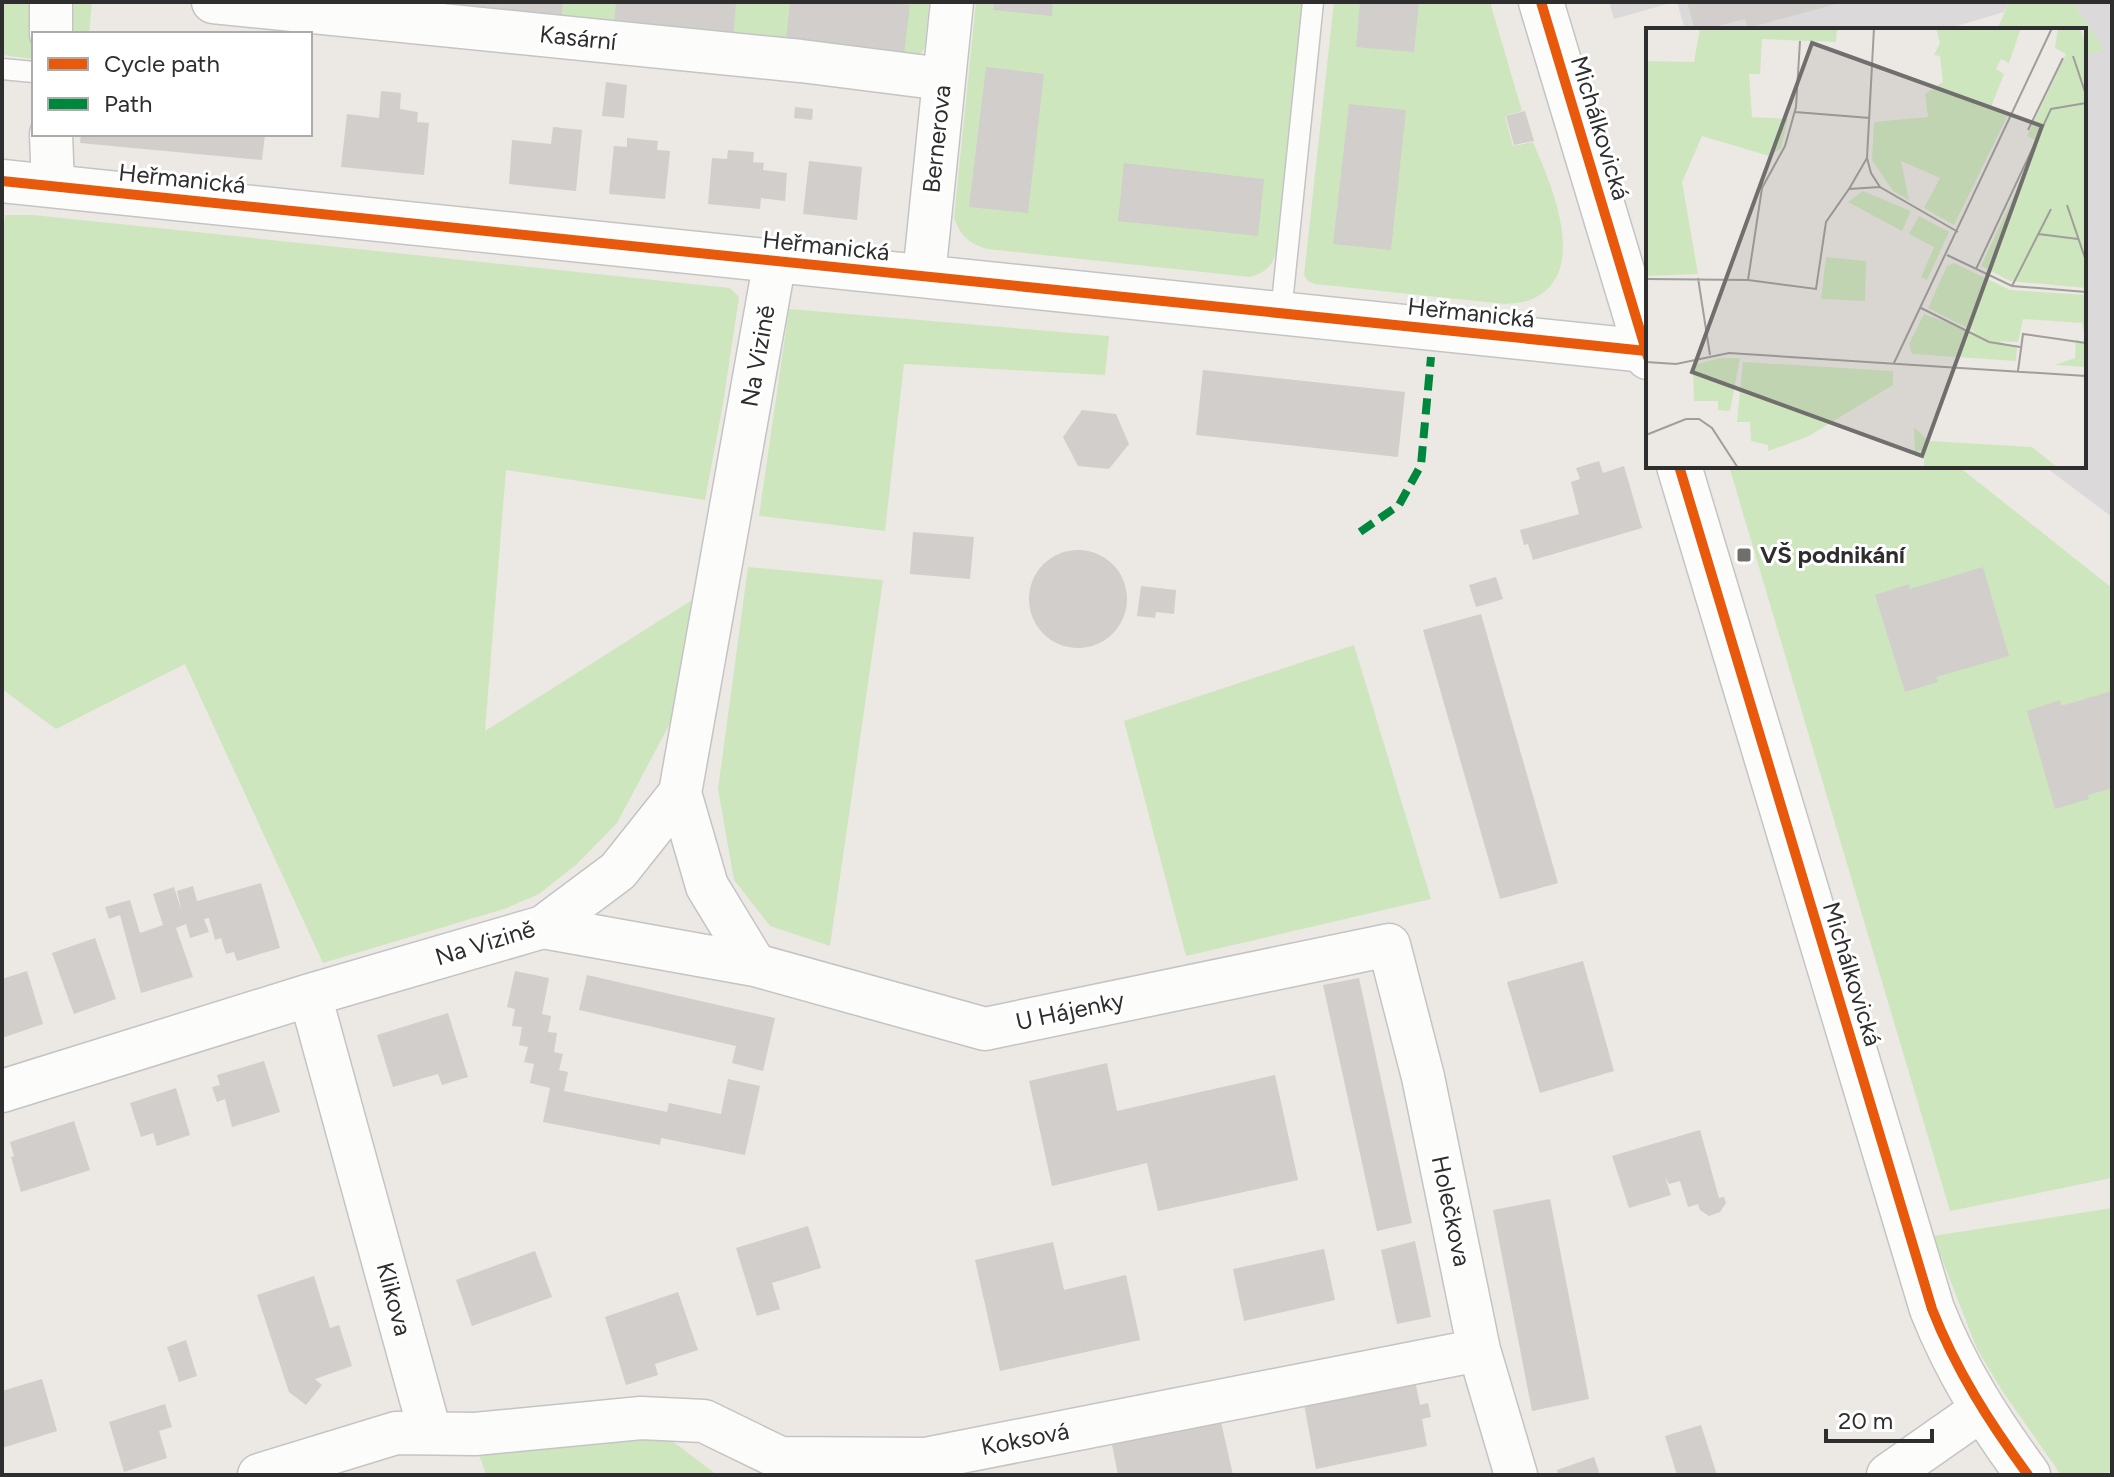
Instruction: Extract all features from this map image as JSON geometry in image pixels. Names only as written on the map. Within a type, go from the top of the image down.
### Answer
[{"type":"street","points":[[51,2],[51,32]]},
{"type":"street","name":"Kasární","points":[[213,2],[801,61],[943,79]]},
{"type":"street","name":"Bernerova","points":[[924,276],[952,2]]},
{"type":"street","name":"Michálkovická","points":[[1541,2],[1646,351]]},
{"type":"street","points":[[51,136],[53,186]]},
{"type":"street","name":"Heřmanická","points":[[2,181],[1281,313],[1646,354]]},
{"type":"street","name":"Na Vizině","points":[[2,1091],[310,995],[543,927],[618,871],[680,793],[775,260]]},
{"type":"street","name":"Michálkovická","points":[[1680,468],[1928,1297],[1948,1349],[1981,1410],[2028,1475]]},
{"type":"street","points":[[680,793],[707,886],[755,965]]},
{"type":"street","name":"U Hájenky","points":[[543,927],[755,965],[985,1029],[1389,945]]},
{"type":"street","name":"Holečkova","points":[[1389,945],[1423,1077],[1479,1350],[1516,1475]]},
{"type":"street","name":"Klikova","points":[[310,995],[430,1432]]},
{"type":"street","name":"Koksová","points":[[430,1432],[475,1434],[641,1418],[704,1421],[780,1458],[925,1459],[1479,1350]]},
{"type":"street","points":[[1888,1475],[1981,1410]]},
{"type":"street","points":[[259,1475],[396,1433],[430,1432]]},
{"type":"lane","points":[[1281,313],[1313,2]]},
{"type":"lane","points":[[2,69],[32,72]]},
{"type":"shaded area","points":[[1609,2],[1674,2],[1614,19]]},
{"type":"shaded area","points":[[1677,2],[2009,2],[2004,12],[1950,28],[1684,28]]},
{"type":"shaded area","points":[[2082,2],[2112,2],[2112,517],[2047,468],[2086,468],[2086,56],[2104,49],[2075,6]]},
{"type":"green space","points":[[2,2],[92,2],[89,32],[32,32],[32,59],[2,55]]},
{"type":"green space","points":[[269,2],[929,2],[925,47],[918,57]]},
{"type":"green space","points":[[976,2],[1304,2],[1277,250],[1268,268],[1250,277],[987,249],[966,238],[954,218]]},
{"type":"green space","points":[[1334,2],[1490,2],[1522,111],[1505,116],[1513,146],[1533,142],[1549,181],[1562,227],[1563,250],[1559,271],[1549,288],[1530,300],[1505,304],[1308,281],[1304,275]]},
{"type":"green space","points":[[2009,2],[2084,2],[2075,6],[2104,49],[2086,56],[2086,28],[1998,28]]},
{"type":"green space","points":[[5,215],[33,215],[730,288],[739,297],[705,500],[506,470],[485,731],[692,600],[676,712],[617,823],[577,864],[539,894],[504,909],[323,963],[185,664],[56,729],[2,689],[2,249]]},
{"type":"green space","points":[[789,309],[1109,336],[1105,375],[904,364],[885,531],[759,516]]},
{"type":"green space","points":[[1730,468],[1961,468],[2112,588],[2112,1178],[1950,1211]]},
{"type":"green space","points":[[748,567],[883,580],[830,946],[770,926],[734,880],[718,789]]},
{"type":"green space","points":[[1354,645],[1431,899],[1186,956],[1124,721]]},
{"type":"green space","points":[[2112,1208],[2112,1471],[2101,1475],[2061,1475],[1977,1349],[1933,1236]]},
{"type":"green space","points":[[663,1434],[717,1475],[486,1475],[479,1454]]},
{"type":"building","points":[[443,2],[563,2],[561,20],[442,7]]},
{"type":"building","points":[[616,2],[736,2],[733,37],[614,25]]},
{"type":"building","points":[[790,2],[910,5],[904,54],[786,41]]},
{"type":"building","points":[[994,2],[1053,2],[1052,16],[993,10]]},
{"type":"building","points":[[1360,2],[1419,2],[1414,52],[1356,47]]},
{"type":"building","points":[[1687,2],[1840,2],[1748,28],[1745,19],[1714,28],[1694,28]]},
{"type":"building","points":[[986,67],[1044,74],[1028,213],[969,207]]},
{"type":"building","points":[[606,82],[627,85],[624,118],[602,116]]},
{"type":"building","points":[[381,91],[401,93],[400,109],[418,112],[417,122],[429,123],[424,175],[341,167],[347,114],[379,118]]},
{"type":"building","points":[[1349,104],[1406,110],[1391,250],[1333,244]]},
{"type":"building","points":[[795,107],[813,109],[812,120],[794,118]]},
{"type":"building","points":[[1525,111],[1534,141],[1514,145],[1506,116]]},
{"type":"building","points":[[553,127],[582,130],[576,191],[509,184],[512,140],[551,144]]},
{"type":"building","points":[[81,136],[265,136],[262,160],[80,143]]},
{"type":"building","points":[[627,138],[658,141],[657,150],[670,151],[665,199],[609,194],[614,146],[627,147]]},
{"type":"building","points":[[728,150],[754,152],[753,162],[764,163],[763,170],[787,173],[785,201],[761,198],[760,209],[708,204],[712,158],[727,159]]},
{"type":"building","points":[[809,161],[862,167],[857,220],[803,214]]},
{"type":"building","points":[[1124,163],[1264,179],[1258,236],[1118,221]]},
{"type":"building","points":[[1203,370],[1405,392],[1398,457],[1196,435]]},
{"type":"building","points":[[1082,410],[1116,414],[1129,444],[1109,469],[1078,466],[1063,437]]},
{"type":"building","points":[[1599,461],[1603,473],[1624,466],[1642,528],[1533,560],[1520,530],[1579,514],[1571,482],[1580,479],[1576,468]]},
{"type":"building","points":[[913,532],[974,537],[970,579],[910,574]]},
{"type":"building","points":[[1078,550],[1097,554],[1112,565],[1123,580],[1127,599],[1123,618],[1112,633],[1097,644],[1078,648],[1059,644],[1044,633],[1033,618],[1029,599],[1033,580],[1044,565],[1059,554]]},
{"type":"building","points":[[1983,567],[2009,656],[1936,677],[1938,682],[1905,692],[1875,595],[1909,584],[1910,589]]},
{"type":"building","points":[[1496,577],[1503,599],[1476,607],[1469,585]]},
{"type":"building","points":[[1141,586],[1176,590],[1174,614],[1156,612],[1155,618],[1137,616]]},
{"type":"building","points":[[1481,614],[1558,883],[1500,899],[1423,630]]},
{"type":"building","points":[[2112,691],[2112,788],[2055,809],[2027,711],[2060,700],[2061,706]]},
{"type":"building","points":[[261,883],[280,948],[237,961],[234,952],[226,954],[221,938],[215,940],[209,918],[204,919],[209,932],[190,938],[186,924],[176,928],[193,977],[141,993],[120,915],[109,919],[105,907],[130,900],[140,933],[163,925],[153,894],[174,887],[182,913],[177,891],[193,886],[197,901]]},
{"type":"building","points":[[95,938],[116,999],[74,1014],[52,953]]},
{"type":"building","points":[[1583,961],[1614,1071],[1540,1093],[1507,982]]},
{"type":"building","points":[[27,971],[43,1024],[2,1038],[2,979]]},
{"type":"building","points":[[515,971],[549,978],[542,1014],[551,1016],[548,1032],[557,1033],[554,1052],[563,1054],[559,1070],[568,1072],[564,1091],[667,1112],[669,1103],[721,1114],[728,1079],[760,1086],[745,1155],[661,1138],[660,1145],[543,1122],[550,1088],[530,1083],[534,1064],[524,1062],[528,1047],[519,1045],[522,1027],[512,1026],[515,1009],[507,1007]]},
{"type":"building","points":[[587,975],[775,1018],[763,1071],[732,1063],[736,1046],[579,1010]]},
{"type":"building","points":[[1359,978],[1412,1223],[1377,1231],[1323,985]]},
{"type":"building","points":[[448,1013],[468,1077],[442,1085],[438,1074],[393,1087],[377,1035]]},
{"type":"building","points":[[264,1061],[280,1112],[232,1127],[225,1099],[217,1102],[212,1087],[220,1085],[217,1075]]},
{"type":"building","points":[[1107,1063],[1117,1111],[1275,1075],[1298,1180],[1158,1211],[1147,1163],[1052,1186],[1029,1081]]},
{"type":"building","points":[[176,1088],[190,1135],[157,1146],[153,1133],[141,1137],[130,1103]]},
{"type":"building","points":[[74,1121],[90,1170],[21,1192],[10,1142]]},
{"type":"building","points":[[1700,1130],[1719,1198],[1724,1197],[1726,1203],[1720,1212],[1709,1216],[1700,1210],[1698,1204],[1688,1207],[1680,1181],[1669,1184],[1665,1177],[1671,1195],[1629,1208],[1612,1156]]},
{"type":"building","points":[[1550,1199],[1589,1399],[1532,1411],[1493,1210]]},
{"type":"building","points":[[808,1226],[821,1268],[772,1283],[780,1309],[757,1316],[736,1248]]},
{"type":"building","points":[[1415,1241],[1431,1317],[1397,1324],[1381,1250]]},
{"type":"building","points":[[1053,1242],[1064,1290],[1126,1275],[1140,1340],[1000,1371],[975,1260]]},
{"type":"building","points":[[1324,1249],[1335,1300],[1244,1321],[1233,1269]]},
{"type":"building","points":[[535,1251],[552,1297],[472,1326],[456,1280]]},
{"type":"building","points":[[314,1276],[330,1328],[339,1325],[352,1366],[315,1379],[322,1385],[306,1405],[289,1392],[257,1295]]},
{"type":"building","points":[[678,1292],[698,1350],[655,1364],[658,1375],[626,1385],[605,1317]]},
{"type":"building","points":[[186,1340],[197,1376],[179,1382],[167,1347]]},
{"type":"building","points":[[42,1379],[57,1431],[2,1448],[2,1391]]},
{"type":"building","points":[[1415,1380],[1420,1405],[1428,1403],[1431,1417],[1422,1419],[1427,1446],[1316,1469],[1304,1404]]},
{"type":"building","points":[[165,1404],[172,1427],[159,1431],[167,1458],[124,1472],[109,1422]]},
{"type":"building","points":[[1221,1422],[1233,1475],[1118,1475],[1112,1445]]},
{"type":"building","points":[[1701,1425],[1717,1475],[1677,1475],[1665,1436]]},
{"type":"building","points":[[1594,1457],[1600,1475],[1558,1475],[1557,1470]]},
{"type":"marked path","points":[[1360,532],[1399,505],[1421,465],[1431,357]]},
{"type":"cycle path","points":[[1541,2],[1646,350]]},
{"type":"cycle path","points":[[2,181],[1646,351]]},
{"type":"cycle path","points":[[1680,468],[1932,1309],[1974,1395],[2028,1475]]},
{"type":"place","name":"VŠ podnikání","points":[[1744,555]]}]
